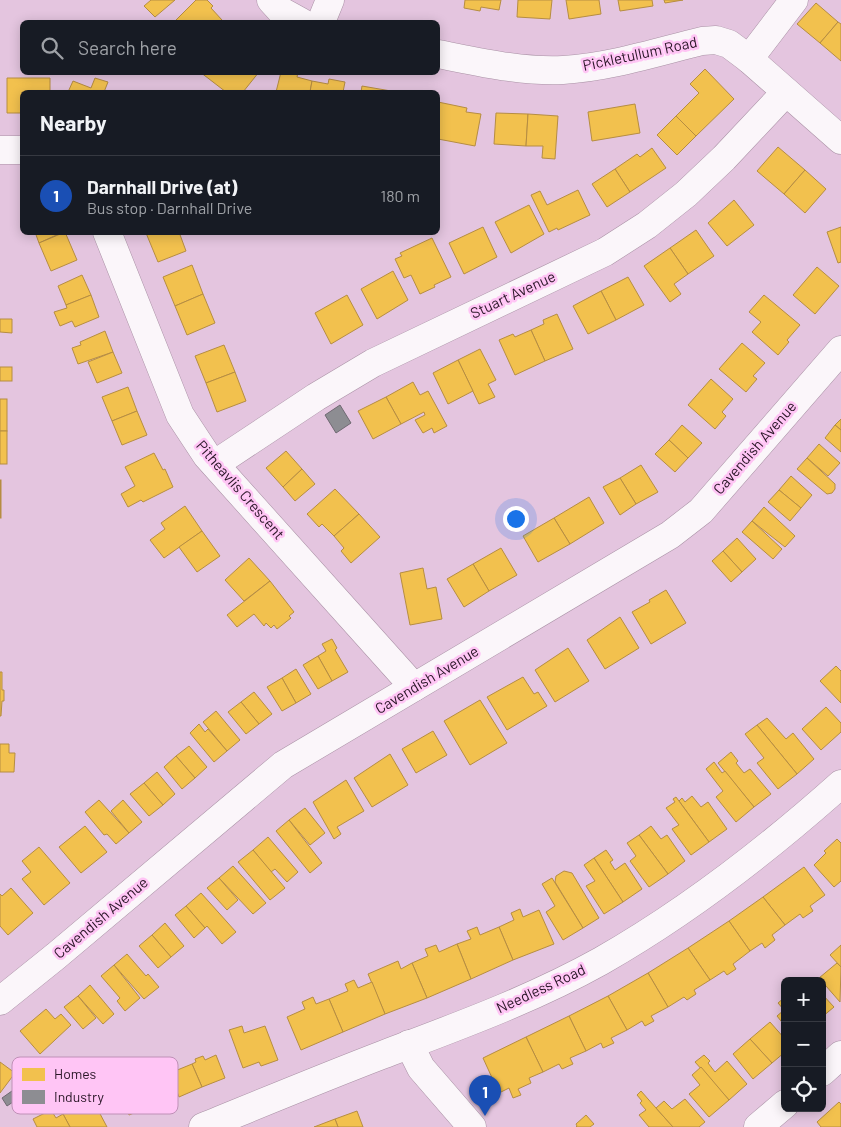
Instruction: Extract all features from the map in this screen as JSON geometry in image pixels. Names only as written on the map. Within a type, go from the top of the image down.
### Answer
[{"type":"street","points":[[271,0],[281,11],[297,20]]},
{"type":"street","points":[[322,20],[330,0]]},
{"type":"street","points":[[749,59],[794,0]]},
{"type":"street","name":"Pickletullum Road","points":[[440,54],[520,68],[562,70],[607,64],[702,41],[716,40],[729,44],[749,59],[841,140]]},
{"type":"street","name":"Stuart Avenue","points":[[215,464],[316,397],[373,363],[605,252],[647,225],[686,194],[724,158],[786,92]]},
{"type":"street","points":[[0,150],[20,150]]},
{"type":"street","name":"Pitheavlis Crescent","points":[[108,235],[180,415],[207,456],[414,687]]},
{"type":"street","name":"Cavendish Avenue","points":[[0,1001],[282,765],[670,535],[701,511],[841,350]]},
{"type":"street","name":"Needless Road","points":[[203,1127],[529,996],[599,962],[703,896],[783,834],[841,784]]},
{"type":"street","points":[[409,1044],[421,1068],[472,1127]]},
{"type":"street","points":[[826,1069],[841,1056]]},
{"type":"street","points":[[758,1127],[781,1107]]},
{"type":"building: Homes","points":[[151,0],[175,0],[155,17],[144,6]]},
{"type":"building: Homes","points":[[196,0],[207,0],[213,6],[211,8],[222,20],[176,20]]},
{"type":"building: Homes","points":[[465,0],[501,0],[499,10],[481,7],[480,11],[464,8]]},
{"type":"building: Homes","points":[[518,0],[552,0],[550,19],[517,17]]},
{"type":"building: Homes","points":[[566,0],[599,0],[601,14],[569,19]]},
{"type":"building: Homes","points":[[618,0],[652,0],[653,6],[620,11]]},
{"type":"building: Homes","points":[[664,0],[683,0],[665,3]]},
{"type":"building: Homes","points":[[816,3],[838,22],[820,43],[797,24]]},
{"type":"building: Homes","points":[[838,22],[841,24],[841,61],[820,43]]},
{"type":"building: Homes","points":[[705,69],[734,99],[696,136],[676,116],[699,93],[690,84]]},
{"type":"building: Homes","points":[[204,75],[257,75],[245,90],[223,90]]},
{"type":"building: Homes","points":[[280,75],[297,75],[297,77],[312,81],[310,90],[276,90]]},
{"type":"building: Homes","points":[[7,78],[50,78],[50,90],[20,90],[20,113],[7,113]]},
{"type":"building: Homes","points":[[95,78],[108,82],[105,90],[69,90],[73,81],[91,88]]},
{"type":"building: Homes","points":[[329,79],[345,82],[343,90],[310,90],[312,81],[328,84]]},
{"type":"building: Homes","points":[[362,86],[385,90],[361,90]]},
{"type":"building: Homes","points":[[440,102],[467,108],[466,112],[481,114],[475,146],[440,139]]},
{"type":"building: Homes","points":[[635,104],[640,133],[592,141],[588,112]]},
{"type":"building: Homes","points":[[496,113],[528,114],[526,146],[494,144]]},
{"type":"building: Homes","points":[[528,114],[558,116],[555,159],[542,158],[543,146],[526,146]]},
{"type":"building: Homes","points":[[676,116],[696,136],[677,155],[657,135]]},
{"type":"building: Homes","points":[[778,147],[805,170],[784,194],[757,171]]},
{"type":"building: Homes","points":[[652,148],[666,168],[630,192],[615,169],[637,154],[640,157]]},
{"type":"building: Homes","points":[[615,169],[630,192],[607,207],[592,184]]},
{"type":"building: Homes","points":[[805,170],[826,189],[805,213],[784,194]]},
{"type":"building: Homes","points":[[578,190],[590,215],[558,230],[557,228],[549,232],[531,195],[540,191],[547,205]]},
{"type":"building: Homes","points":[[734,200],[754,225],[727,246],[708,223]]},
{"type":"building: Homes","points":[[529,205],[544,234],[511,253],[495,222]]},
{"type":"building: Homes","points":[[483,227],[497,257],[464,274],[449,243]]},
{"type":"building: Homes","points":[[841,227],[841,262],[838,263],[827,232]]},
{"type":"building: Homes","points":[[696,230],[714,256],[688,274],[670,248]]},
{"type":"building: Homes","points":[[36,235],[56,235],[39,243]]},
{"type":"building: Homes","points":[[58,235],[66,235],[77,260],[51,271],[39,243]]},
{"type":"building: Homes","points":[[147,235],[180,235],[186,251],[158,262]]},
{"type":"building: Homes","points":[[432,238],[451,277],[420,294],[411,275],[404,278],[395,259],[402,256],[400,253]]},
{"type":"building: Homes","points":[[670,248],[688,274],[674,284],[681,294],[670,302],[644,266]]},
{"type":"building: Homes","points":[[192,265],[203,294],[175,306],[163,277]]},
{"type":"building: Homes","points":[[817,267],[839,286],[815,314],[793,295]]},
{"type":"building: Homes","points":[[393,271],[408,300],[377,319],[361,289]]},
{"type":"building: Homes","points":[[82,275],[91,295],[66,305],[58,286]]},
{"type":"building: Homes","points":[[628,277],[644,305],[616,320],[601,291]]},
{"type":"building: Homes","points":[[601,291],[616,320],[588,334],[573,306]]},
{"type":"building: Homes","points":[[203,294],[215,323],[187,335],[175,306]]},
{"type":"building: Homes","points":[[91,295],[99,317],[75,327],[72,321],[60,326],[54,312],[67,308],[66,305]]},
{"type":"building: Homes","points":[[347,295],[363,325],[331,344],[315,313]]},
{"type":"building: Homes","points":[[764,295],[800,325],[787,340],[789,342],[778,355],[752,332],[761,322],[749,312]]},
{"type":"building: Homes","points":[[557,314],[573,349],[545,361],[531,330],[544,324],[543,320]]},
{"type":"building: Homes","points":[[0,319],[12,319],[12,333],[0,332]]},
{"type":"building: Homes","points":[[531,330],[545,361],[515,375],[499,340],[513,334],[515,337]]},
{"type":"building: Homes","points":[[105,331],[113,352],[78,364],[72,348],[81,345],[80,342]]},
{"type":"building: Homes","points":[[742,343],[765,363],[753,376],[757,379],[746,392],[719,369]]},
{"type":"building: Homes","points":[[224,345],[235,372],[206,383],[195,356]]},
{"type":"building: Homes","points":[[480,349],[496,380],[488,384],[495,397],[479,404],[458,360]]},
{"type":"building: Homes","points":[[113,352],[122,373],[97,383],[88,362]]},
{"type":"building: Homes","points":[[458,360],[473,391],[448,404],[433,373]]},
{"type":"building: Homes","points":[[0,367],[12,367],[12,381],[0,381]]},
{"type":"building: Homes","points":[[235,372],[246,401],[217,412],[206,383]]},
{"type":"building: Homes","points":[[711,379],[733,399],[722,412],[726,416],[715,429],[688,405]]},
{"type":"building: Homes","points":[[413,382],[420,395],[428,391],[447,426],[434,433],[432,428],[423,433],[415,420],[425,415],[424,412],[401,424],[386,397]]},
{"type":"building: Homes","points":[[128,387],[137,411],[112,421],[102,397]]},
{"type":"building: Homes","points":[[386,397],[401,424],[373,439],[358,411]]},
{"type":"building: Homes","points":[[0,399],[7,399],[7,431],[0,431]]},
{"type":"building: Homes","points":[[137,411],[147,435],[122,445],[112,421]]},
{"type":"building: Homes","points":[[841,419],[841,430],[835,425]]},
{"type":"building: Homes","points":[[682,425],[702,443],[688,458],[669,440]]},
{"type":"building: Homes","points":[[835,425],[841,430],[841,452],[825,438]]},
{"type":"building: Homes","points":[[0,431],[7,431],[7,464],[0,464]]},
{"type":"building: Homes","points":[[669,440],[688,458],[675,472],[655,454]]},
{"type":"building: Homes","points":[[819,444],[840,463],[828,476],[807,458]]},
{"type":"building: Homes","points":[[286,451],[302,469],[283,487],[266,468]]},
{"type":"building: Homes","points":[[154,453],[163,470],[165,469],[173,487],[143,502],[141,500],[128,507],[121,494],[135,486],[125,467]]},
{"type":"building: Homes","points":[[807,458],[835,484],[835,489],[832,493],[827,494],[797,469]]},
{"type":"building: Homes","points":[[641,465],[658,492],[636,504],[620,478]]},
{"type":"building: Homes","points":[[302,469],[315,484],[295,501],[283,487]]},
{"type":"building: Homes","points":[[791,476],[812,495],[801,508],[779,490]]},
{"type":"building: Homes","points":[[620,478],[636,504],[620,515],[603,487]]},
{"type":"building: Homes","points":[[1,480],[1,518],[0,518]]},
{"type":"building: Homes","points":[[335,489],[359,514],[334,536],[322,524],[319,527],[307,514]]},
{"type":"building: Homes","points":[[779,490],[801,508],[790,521],[768,502]]},
{"type":"building: Homes","points":[[589,497],[604,523],[570,544],[554,518]]},
{"type":"building: Homes","points":[[185,506],[202,531],[164,558],[150,540],[165,529],[161,523]]},
{"type":"building: Homes","points":[[764,507],[795,536],[785,547],[752,521]]},
{"type":"building: Homes","points":[[359,514],[380,537],[351,563],[341,551],[344,548],[334,536]]},
{"type":"building: Homes","points":[[554,518],[570,544],[538,562],[523,536]]},
{"type":"building: Homes","points":[[752,521],[782,549],[773,559],[742,532]]},
{"type":"building: Homes","points":[[202,531],[220,556],[197,572],[179,547]]},
{"type":"building: Homes","points":[[737,538],[756,559],[742,572],[723,551]]},
{"type":"building: Homes","points":[[501,548],[517,575],[489,591],[473,564]]},
{"type":"building: Homes","points":[[723,551],[742,572],[731,582],[712,561]]},
{"type":"building: Homes","points":[[249,558],[270,581],[244,601],[225,580]]},
{"type":"building: Homes","points":[[473,564],[489,591],[464,607],[447,579]]},
{"type":"building: Homes","points":[[423,568],[427,589],[436,587],[442,619],[410,625],[400,573]]},
{"type":"building: Homes","points":[[270,581],[294,612],[289,616],[291,618],[277,629],[274,625],[271,628],[266,623],[264,626],[254,614],[237,627],[227,615]]},
{"type":"building: Homes","points":[[666,590],[686,623],[651,644],[632,612]]},
{"type":"building: Homes","points":[[620,617],[639,648],[605,669],[587,640]]},
{"type":"building: Homes","points":[[332,639],[337,648],[335,650],[348,672],[332,681],[318,656],[326,651],[322,644]]},
{"type":"building: Homes","points":[[568,648],[589,681],[555,702],[535,670]]},
{"type":"building: Homes","points":[[318,656],[332,681],[318,689],[303,665]]},
{"type":"building: Homes","points":[[836,666],[841,671],[841,703],[820,681]]},
{"type":"building: Homes","points":[[296,669],[311,694],[296,703],[282,678]]},
{"type":"building: Homes","points":[[0,672],[2,672],[2,690],[4,690],[1,716],[0,716]]},
{"type":"building: Homes","points":[[523,677],[534,694],[538,692],[547,706],[507,730],[487,697]]},
{"type":"building: Homes","points":[[282,678],[296,703],[282,711],[267,687]]},
{"type":"building: Homes","points":[[254,692],[272,714],[259,724],[241,702]]},
{"type":"building: Homes","points":[[480,700],[507,743],[470,765],[444,721]]},
{"type":"building: Homes","points":[[241,702],[259,724],[246,734],[228,712]]},
{"type":"building: Homes","points":[[826,707],[841,723],[841,732],[821,750],[802,729]]},
{"type":"building: Homes","points":[[216,711],[240,740],[227,751],[203,722]]},
{"type":"building: Homes","points":[[767,718],[786,739],[793,733],[814,759],[797,774],[757,725]]},
{"type":"building: Homes","points":[[199,724],[205,732],[208,729],[227,751],[214,762],[190,733]]},
{"type":"building: Homes","points":[[757,725],[797,774],[778,789],[757,763],[764,758],[745,734]]},
{"type":"building: Homes","points":[[433,731],[447,755],[416,773],[402,749]]},
{"type":"building: Homes","points":[[0,744],[9,744],[9,753],[15,753],[14,772],[0,772]]},
{"type":"building: Homes","points":[[189,746],[207,767],[195,778],[176,756]]},
{"type":"building: Homes","points":[[731,752],[738,761],[736,763],[744,773],[750,769],[771,794],[754,807],[718,763]]},
{"type":"building: Homes","points":[[390,754],[408,785],[372,807],[354,778]]},
{"type":"building: Homes","points":[[176,756],[195,778],[182,789],[164,767]]},
{"type":"building: Homes","points":[[714,762],[722,773],[725,771],[754,807],[736,822],[716,797],[723,791],[706,769]]},
{"type":"building: Homes","points":[[157,772],[175,794],[163,805],[144,783]]},
{"type":"building: Homes","points":[[346,780],[364,811],[337,827],[341,834],[334,839],[313,802]]},
{"type":"building: Homes","points":[[144,783],[163,805],[149,816],[130,794]]},
{"type":"building: Homes","points":[[692,796],[701,807],[708,802],[727,829],[709,842],[679,801],[682,798],[685,802]]},
{"type":"building: Homes","points":[[676,797],[709,842],[691,855],[672,829],[679,825],[666,808],[675,802],[673,799]]},
{"type":"building: Homes","points":[[99,800],[129,833],[116,844],[107,834],[104,835],[85,812]]},
{"type":"building: Homes","points":[[123,800],[142,822],[129,833],[111,811]]},
{"type":"building: Homes","points":[[305,808],[325,833],[310,845],[289,820]]},
{"type":"building: Homes","points":[[289,820],[322,863],[310,873],[276,831]]},
{"type":"building: Homes","points":[[85,826],[107,852],[81,873],[59,847]]},
{"type":"building: Homes","points":[[651,826],[661,839],[667,835],[685,861],[668,874],[639,835]]},
{"type":"building: Homes","points":[[639,835],[668,874],[649,887],[630,861],[636,856],[627,843]]},
{"type":"building: Homes","points":[[268,837],[298,872],[287,882],[275,869],[271,872],[253,850]]},
{"type":"building: Homes","points":[[837,839],[841,843],[841,881],[834,887],[814,865],[826,853],[824,851]]},
{"type":"building: Homes","points":[[39,847],[70,883],[44,905],[22,879],[31,872],[22,861]]},
{"type":"building: Homes","points":[[253,850],[285,888],[270,900],[238,862]]},
{"type":"building: Homes","points":[[606,850],[613,860],[610,862],[615,870],[625,863],[642,889],[623,902],[594,858]]},
{"type":"building: Homes","points":[[594,858],[623,902],[604,914],[586,886],[595,881],[584,865]]},
{"type":"building: Homes","points":[[233,866],[266,903],[253,914],[219,878]]},
{"type":"building: Homes","points":[[804,867],[825,895],[810,906],[813,911],[803,918],[800,914],[785,925],[763,897]]},
{"type":"building: Homes","points":[[564,871],[572,873],[599,918],[583,928],[555,882],[556,876]]},
{"type":"building: Homes","points":[[219,878],[238,900],[227,910],[207,888]]},
{"type":"building: Homes","points":[[552,878],[583,928],[563,940],[546,912],[555,906],[542,884]]},
{"type":"building: Homes","points":[[11,888],[33,913],[8,935],[0,926],[0,894],[2,896]]},
{"type":"building: Homes","points":[[201,893],[236,932],[222,944],[186,906]]},
{"type":"building: Homes","points":[[763,897],[785,925],[772,935],[775,940],[765,948],[762,943],[750,951],[729,921]]},
{"type":"building: Homes","points":[[186,906],[205,928],[194,938],[175,915]]},
{"type":"building: Homes","points":[[520,909],[523,917],[539,910],[554,944],[513,960],[499,927],[514,920],[511,913]]},
{"type":"building: Homes","points":[[729,921],[750,951],[733,964],[736,969],[727,975],[724,971],[710,980],[688,948]]},
{"type":"building: Homes","points":[[165,923],[184,946],[171,957],[152,935]]},
{"type":"building: Homes","points":[[477,927],[480,935],[499,927],[513,960],[471,979],[457,944],[471,939],[467,931]]},
{"type":"building: Homes","points":[[152,935],[171,957],[158,968],[139,946]]},
{"type":"building: Homes","points":[[457,944],[471,979],[427,998],[412,963],[428,956],[425,949],[436,945],[439,952]]},
{"type":"building: Homes","points":[[841,945],[841,967],[830,955]]},
{"type":"building: Homes","points":[[688,948],[710,980],[694,990],[696,994],[687,1000],[684,997],[668,1007],[648,973]]},
{"type":"building: Homes","points":[[127,954],[146,976],[148,974],[159,987],[144,999],[114,965]]},
{"type":"building: Homes","points":[[398,961],[401,969],[412,963],[427,998],[385,1014],[368,974]]},
{"type":"building: Homes","points":[[837,963],[841,967],[840,1002],[826,986],[826,977],[820,977]]},
{"type":"building: Homes","points":[[114,965],[140,998],[125,1011],[117,1001],[120,998],[101,976]]},
{"type":"building: Homes","points":[[648,973],[668,1007],[651,1016],[654,1021],[645,1026],[642,1021],[627,1030],[608,996]]},
{"type":"building: Homes","points":[[354,980],[358,988],[372,982],[385,1014],[343,1032],[329,999],[348,991],[345,984]]},
{"type":"building: Homes","points":[[90,985],[114,1014],[103,1024],[78,996]]},
{"type":"building: Homes","points":[[78,996],[96,1018],[83,1029],[64,1007]]},
{"type":"building: Homes","points":[[608,996],[627,1030],[611,1038],[614,1043],[603,1048],[601,1043],[586,1051],[569,1016]]},
{"type":"building: Homes","points":[[313,997],[316,1004],[329,999],[343,1032],[301,1050],[287,1017],[305,1009],[302,1002]]},
{"type":"building: Homes","points":[[826,998],[834,1007],[826,1014]]},
{"type":"building: Homes","points":[[46,1009],[55,1019],[61,1014],[71,1025],[40,1054],[20,1031]]},
{"type":"building: Homes","points":[[781,1013],[781,1021],[777,1016]]},
{"type":"building: Homes","points":[[569,1016],[586,1051],[570,1058],[573,1064],[562,1069],[559,1064],[543,1072],[526,1037]]},
{"type":"building: Homes","points":[[770,1022],[781,1034],[781,1055],[772,1063],[750,1039]]},
{"type":"building: Homes","points":[[242,1026],[244,1033],[265,1026],[278,1060],[261,1066],[259,1062],[243,1068],[229,1030]]},
{"type":"building: Homes","points":[[526,1037],[543,1072],[529,1078],[531,1083],[518,1089],[521,1095],[513,1098],[509,1088],[499,1093],[483,1058]]},
{"type":"building: Homes","points":[[750,1039],[772,1063],[753,1079],[733,1054]]},
{"type":"building: Homes","points":[[216,1055],[225,1078],[202,1087],[192,1064],[196,1062],[195,1059],[203,1056],[205,1060]]},
{"type":"building: Homes","points":[[704,1055],[710,1061],[708,1063],[715,1072],[727,1061],[747,1084],[729,1100],[695,1062]]},
{"type":"building: Homes","points":[[0,1062],[12,1071],[12,1077],[0,1093]]},
{"type":"building: Homes","points":[[192,1064],[202,1087],[179,1097],[178,1070]]},
{"type":"building: Homes","points":[[701,1067],[729,1100],[709,1117],[689,1094],[700,1085],[692,1075]]},
{"type":"building: Homes","points":[[641,1091],[673,1127],[649,1127],[639,1115],[646,1110],[640,1103],[642,1101],[637,1095]]},
{"type":"building: Homes","points":[[685,1099],[705,1122],[699,1127],[673,1127],[656,1108],[664,1101],[672,1109]]},
{"type":"building: Homes","points":[[839,1102],[841,1104],[841,1127],[821,1127],[817,1122]]},
{"type":"building: Homes","points":[[357,1111],[363,1127],[338,1127],[335,1119]]},
{"type":"building: Homes","points":[[43,1114],[54,1114],[56,1118],[63,1114],[70,1127],[37,1127],[33,1119]]},
{"type":"building: Homes","points":[[63,1114],[100,1114],[107,1127],[70,1127]]},
{"type":"building: Homes","points":[[586,1115],[594,1124],[590,1127],[576,1127],[576,1124]]},
{"type":"building: Homes","points":[[335,1119],[338,1127],[314,1127]]},
{"type":"building: Industry","points":[[340,405],[351,423],[336,433],[325,415]]},
{"type":"building: Industry","points":[[12,1091],[12,1103],[7,1106],[2,1098]]},
{"type":"place","name":"Darnhall Drive (at)","points":[[485,1116]]}]
